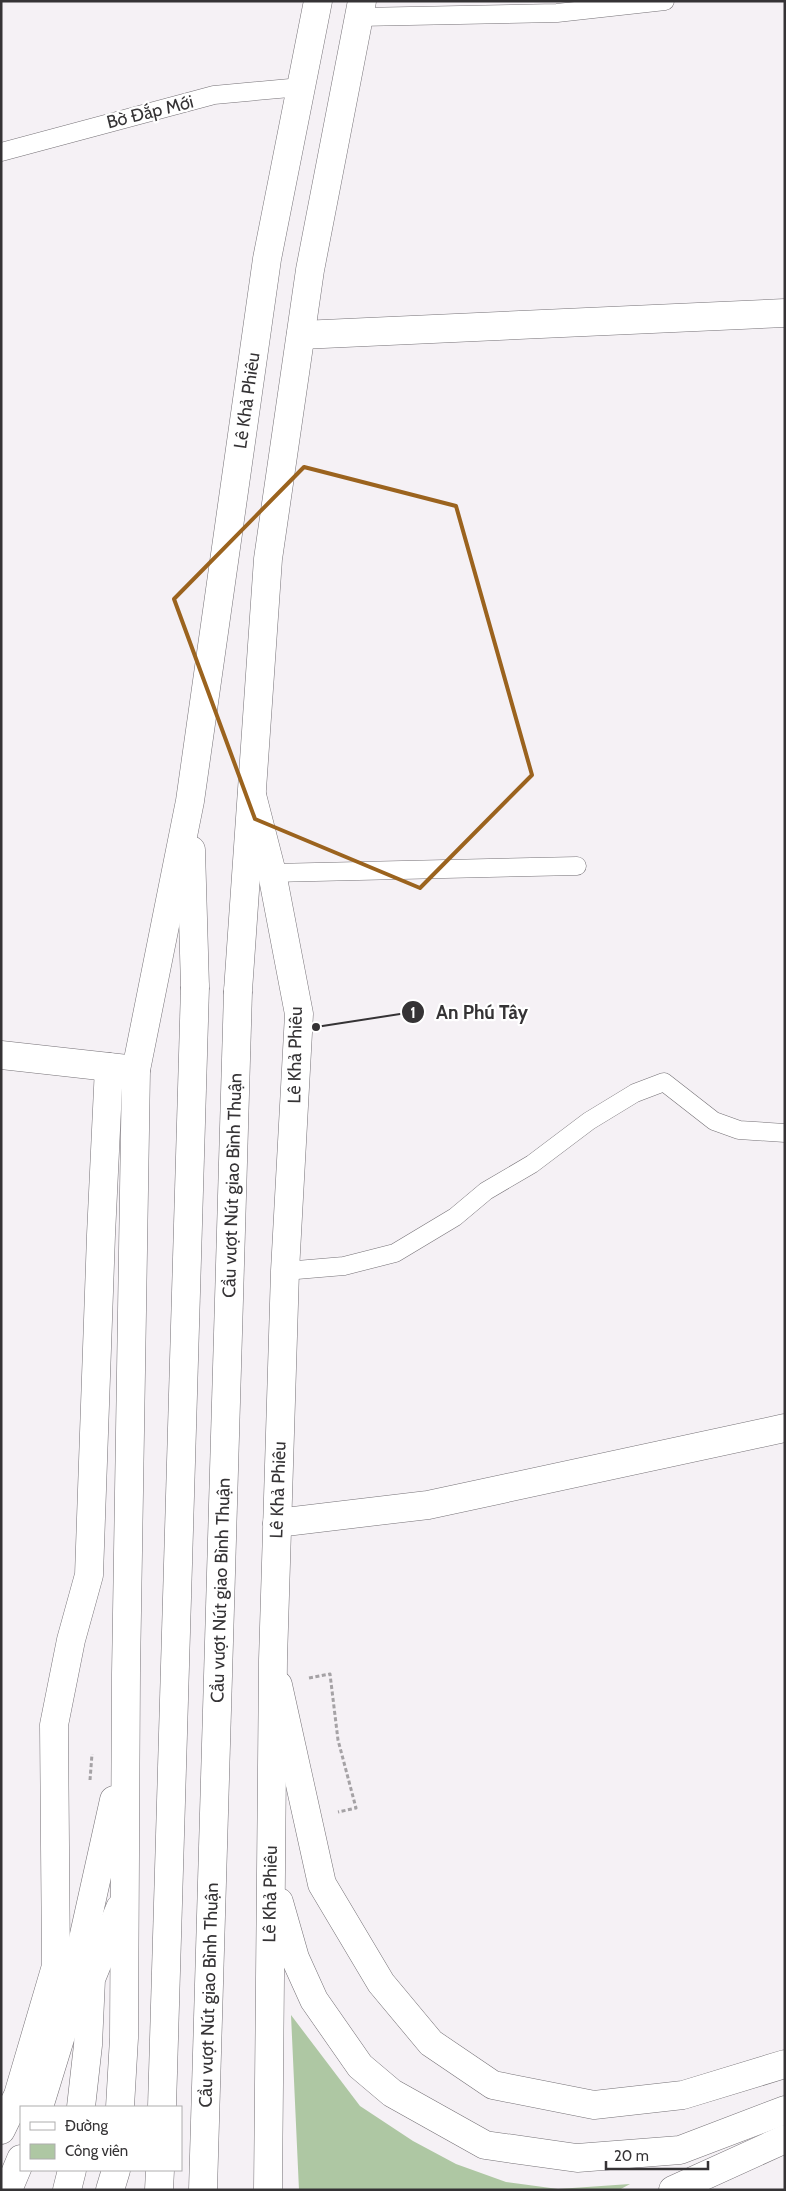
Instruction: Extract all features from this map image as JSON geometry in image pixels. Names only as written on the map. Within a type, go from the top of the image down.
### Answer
[{"type":"main road","name":"Lê Khả Phiêu","points":[[120,2106],[124,2038],[126,1750],[136,1070],[190,802],[267,259],[318,1]]},
{"type":"main road","name":"Lê Khả Phiêu","points":[[238,991],[268,559],[310,270],[360,9]]},
{"type":"main road","points":[[301,335],[785,313]]},
{"type":"main road","name":"Lê Khả Phiêu","points":[[252,795],[272,873],[299,1014],[285,1271],[272,1660],[268,2190]]},
{"type":"main road","name":"Lê Khả Phiêu","points":[[162,2106],[195,987],[190,802]]},
{"type":"main road","name":"Cầu vượt Nút giao Bình Thuận","points":[[204,2190],[238,991]]},
{"type":"main road","points":[[1,1055],[136,1070]]},
{"type":"main road","points":[[1,2130],[18,2096],[56,1966],[54,1725],[72,1640],[89,1575],[109,1067]]},
{"type":"main road","points":[[277,1523],[428,1505],[785,1428]]},
{"type":"main road","points":[[272,1660],[322,1884],[381,1983],[431,2043],[493,2086],[594,2105],[683,2095],[785,2064]]},
{"type":"main road","points":[[272,1660],[274,1885],[295,1958],[314,2000],[360,2066],[392,2093],[485,2146],[578,2158],[680,2150],[785,2110]]},
{"type":"main road","points":[[39,2106],[63,2029],[126,1750]]},
{"type":"main road","name":"Lê Khả Phiêu","points":[[81,2106],[88,2045],[91,1979],[125,1895]]},
{"type":"main road","points":[[673,2190],[785,2139]]},
{"type":"main road","points":[[710,2190],[785,2139]]},
{"type":"main road","points":[[8,2190],[20,2161]]},
{"type":"main road","points":[[67,2190],[72,2171]]},
{"type":"main road","points":[[110,2190],[116,2171]]},
{"type":"main road","points":[[159,2190],[160,2171]]},
{"type":"lane","points":[[360,9],[557,13],[665,1]]},
{"type":"lane","name":"Bờ Đắp Mới","points":[[1,152],[214,95],[301,87]]},
{"type":"lane","points":[[272,873],[577,866]]},
{"type":"lane","points":[[285,1271],[344,1266],[395,1253],[455,1217],[486,1191],[532,1164],[589,1121],[635,1093],[664,1082],[714,1121],[739,1130],[785,1133]]},
{"type":"path","points":[[330,1674],[338,1740],[356,1808]]},
{"type":"path","points":[[90,1787],[92,1751]]},
{"type":"highlighted area","points":[[304,467],[456,506],[532,775],[420,888],[255,819],[174,599]]},
{"type":"green space","points":[[291,2015],[360,2106],[413,2141],[456,2164],[506,2182],[558,2189],[630,2184],[619,2190],[299,2190]]},
{"type":"place","name":"An Phú Tây","points":[[316,1027]]}]
